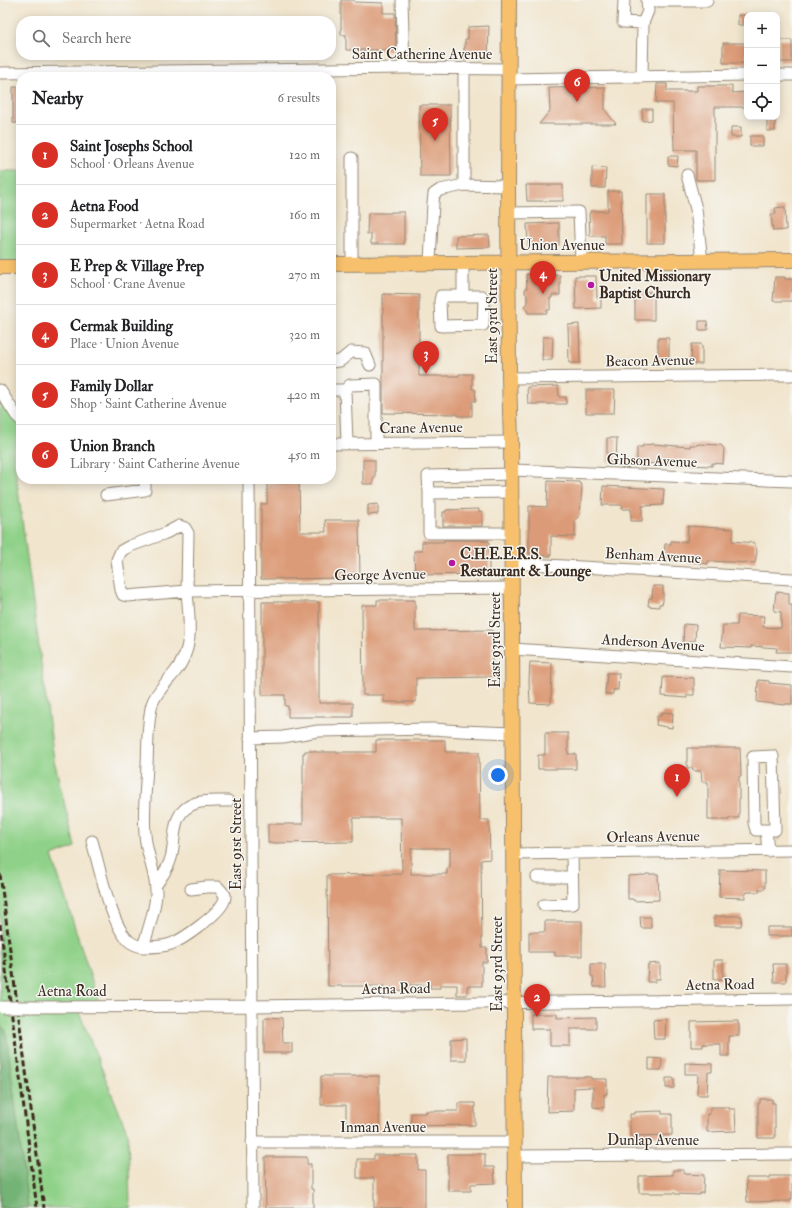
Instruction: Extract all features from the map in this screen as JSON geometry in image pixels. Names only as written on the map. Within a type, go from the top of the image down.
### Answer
[{"type":"main road","name":"East 93rd Street","points":[[509,0],[508,213],[509,378],[512,442],[515,1208]]},
{"type":"main road","name":"Union Avenue","points":[[336,264],[509,261],[605,262],[792,260]]},
{"type":"main road","points":[[0,267],[16,267]]},
{"type":"street","points":[[402,0],[404,68]]},
{"type":"street","points":[[624,0],[623,22],[643,23]]},
{"type":"street","points":[[642,77],[643,23],[648,11],[647,0],[707,0]]},
{"type":"street","points":[[464,68],[464,185]]},
{"type":"street","name":"Saint Catherine Avenue","points":[[213,72],[464,68],[508,74],[642,77],[744,75]]},
{"type":"street","name":"Saint Catherine Avenue","points":[[0,73],[16,73]]},
{"type":"street","points":[[780,75],[792,75]]},
{"type":"street","points":[[352,158],[352,263]]},
{"type":"street","points":[[688,175],[696,209],[702,261]]},
{"type":"street","points":[[430,262],[434,194],[440,190],[464,185],[508,186]]},
{"type":"street","points":[[508,213],[580,212],[581,261]]},
{"type":"street","points":[[462,262],[463,296]]},
{"type":"street","points":[[441,296],[463,296],[482,296],[484,299],[483,325],[441,326],[441,296]]},
{"type":"street","points":[[336,361],[340,361],[351,352],[365,353],[370,365]]},
{"type":"street","name":"Beacon Avenue","points":[[509,378],[792,375]]},
{"type":"street","points":[[336,390],[345,390],[350,385],[376,384],[376,443]]},
{"type":"street","points":[[0,390],[16,415]]},
{"type":"street","points":[[345,390],[347,443]]},
{"type":"street","name":"Crane Avenue","points":[[336,444],[512,442]]},
{"type":"street","name":"Gibson Avenue","points":[[428,493],[428,476],[512,472],[792,481]]},
{"type":"street","points":[[106,495],[145,490],[145,484]]},
{"type":"street","name":"East 91st Street","points":[[249,484],[253,1208]]},
{"type":"street","points":[[512,492],[428,493],[429,533],[512,533]]},
{"type":"street","name":"George Avenue","points":[[186,591],[188,533],[185,528],[179,526],[166,533],[125,548],[118,555],[118,568],[122,595],[127,596],[186,591],[512,588]]},
{"type":"street","name":"Benham Avenue","points":[[512,563],[792,580]]},
{"type":"street","points":[[143,947],[153,912],[156,885],[148,855],[145,834],[149,723],[153,703],[160,690],[184,659],[188,647],[189,630],[186,591]]},
{"type":"street","name":"Anderson Avenue","points":[[512,649],[792,667]]},
{"type":"street","points":[[250,738],[283,737],[318,731],[426,729],[513,733]]},
{"type":"street","points":[[773,756],[775,830],[766,830],[756,830],[754,823],[754,757],[773,756]]},
{"type":"street","points":[[156,885],[167,870],[172,856],[174,830],[179,815],[186,807],[198,802],[228,801]]},
{"type":"street","points":[[766,830],[768,850]]},
{"type":"street","points":[[92,841],[116,921],[121,933],[133,944],[143,947],[164,946],[182,939],[207,919],[225,901],[225,895],[218,887],[191,889]]},
{"type":"street","name":"Orleans Avenue","points":[[514,854],[792,850]]},
{"type":"street","points":[[544,905],[572,904],[572,853]]},
{"type":"street","points":[[537,877],[572,877]]},
{"type":"street","name":"Aetna Road","points":[[1,1007],[252,1006],[792,999]]},
{"type":"street","name":"Inman Avenue","points":[[252,1142],[515,1142]]},
{"type":"street","name":"Dunlap Avenue","points":[[515,1156],[792,1154]]},
{"type":"green space","points":[[0,171],[16,171],[16,267],[0,267]]},
{"type":"green space","points":[[0,390],[16,413],[16,444],[13,452],[16,484],[17,484],[54,760],[75,847],[52,856],[100,1006],[77,1007],[128,1134],[130,1205],[132,1208],[0,1208]]},
{"type":"green space","points":[[0,1026],[6,1030],[28,1208],[0,1208]]},
{"type":"building","points":[[341,0],[383,3],[383,13],[395,13],[396,50],[346,50],[346,35],[341,35]]},
{"type":"building","points":[[738,15],[744,15],[744,25],[738,25]]},
{"type":"building","points":[[489,26],[488,58],[464,58],[465,39],[468,39],[468,27]]},
{"type":"building","points":[[780,40],[792,40],[792,62],[780,62]]},
{"type":"building","points":[[723,43],[744,43],[744,63],[723,63]]},
{"type":"building","points":[[657,84],[667,84],[667,91],[697,91],[697,86],[732,86],[732,93],[744,92],[744,107],[715,107],[715,180],[696,180],[696,150],[674,150],[673,103],[656,103]]},
{"type":"building","points":[[13,87],[16,87],[16,123],[13,123]]},
{"type":"building","points":[[605,87],[605,110],[616,124],[539,124],[550,111],[549,88]]},
{"type":"building","points":[[419,105],[450,105],[451,176],[420,176]]},
{"type":"building","points":[[642,109],[652,109],[652,120],[643,121]]},
{"type":"building","points":[[767,120],[775,120],[775,131],[767,131]]},
{"type":"building","points":[[731,127],[741,127],[741,137],[731,137]]},
{"type":"building","points":[[750,136],[763,136],[763,146],[750,146]]},
{"type":"building","points":[[668,156],[678,156],[677,166],[668,165]]},
{"type":"building","points":[[592,167],[606,168],[605,188],[592,188]]},
{"type":"building","points":[[526,185],[563,185],[563,201],[527,201]]},
{"type":"building","points":[[608,191],[621,191],[622,244],[605,244],[605,236],[590,236],[590,211],[608,211]]},
{"type":"building","points":[[647,194],[665,194],[665,243],[647,243]]},
{"type":"building","points":[[785,207],[786,230],[773,231],[771,214],[776,214],[775,208]]},
{"type":"building","points":[[404,212],[404,244],[371,244],[371,234],[367,234],[368,213]]},
{"type":"building","points":[[559,223],[559,245],[528,246],[527,224]]},
{"type":"building","points":[[489,235],[490,247],[456,248],[456,236]]},
{"type":"building","points":[[547,272],[550,275],[560,275],[560,295],[552,295],[552,298],[550,298],[550,310],[547,310],[547,313],[528,313],[524,306],[527,303],[527,295],[525,293],[527,287],[526,274],[543,276]]},
{"type":"building","points":[[575,276],[596,276],[597,298],[601,298],[601,308],[576,309]]},
{"type":"building","points":[[775,277],[792,279],[792,301],[773,301]]},
{"type":"building","points":[[635,292],[654,292],[654,320],[635,320]]},
{"type":"building","points":[[383,294],[419,295],[419,376],[459,376],[459,374],[472,374],[472,389],[475,389],[476,401],[472,401],[472,416],[458,416],[457,414],[383,413]]},
{"type":"building","points":[[699,321],[707,321],[708,330],[699,330]]},
{"type":"building","points":[[579,324],[580,363],[569,363],[568,325]]},
{"type":"building","points":[[543,337],[553,337],[552,360],[542,360]]},
{"type":"building","points":[[658,338],[669,338],[669,362],[658,362]]},
{"type":"building","points":[[692,344],[701,344],[702,346],[702,364],[693,364],[693,359],[691,359]]},
{"type":"building","points":[[558,386],[559,397],[566,397],[566,404],[528,404],[527,387]]},
{"type":"building","points":[[586,390],[615,390],[614,413],[586,413]]},
{"type":"building","points":[[607,438],[617,438],[616,462],[607,462]]},
{"type":"building","points":[[653,444],[690,447],[690,445],[698,444],[721,445],[724,449],[723,464],[712,463],[712,466],[637,463],[637,447]]},
{"type":"building","points":[[363,460],[375,460],[375,478],[373,478],[373,484],[363,484]]},
{"type":"building","points":[[548,481],[579,482],[582,486],[580,515],[575,520],[575,537],[551,536],[551,556],[529,555],[529,506],[547,507]]},
{"type":"building","points":[[267,484],[299,484],[300,532],[326,532],[325,520],[359,520],[360,578],[261,579],[261,504],[267,504]]},
{"type":"building","points":[[603,486],[664,489],[663,505],[642,506],[642,521],[631,521],[631,509],[622,509],[623,506],[621,505],[602,505]]},
{"type":"building","points":[[378,504],[378,514],[368,515],[368,505]]},
{"type":"building","points":[[479,509],[479,512],[482,511],[482,526],[443,526],[443,512],[446,512],[446,510]]},
{"type":"building","points":[[688,526],[734,529],[732,541],[755,543],[757,552],[755,563],[708,561],[708,564],[668,559],[668,557],[664,557],[665,544],[671,544],[671,541],[687,542]]},
{"type":"building","name":"C.H.E.E.R.S. Restaurant & Lounge","points":[[444,540],[489,541],[489,574],[415,575],[414,551],[422,551],[422,542],[444,542]]},
{"type":"building","points":[[653,586],[663,586],[663,601],[662,604],[659,604],[659,607],[648,606],[649,598],[652,598]]},
{"type":"building","points":[[776,592],[789,593],[789,605],[792,605],[792,652],[776,652],[777,648],[751,646],[751,648],[721,647],[723,625],[737,625],[738,615],[764,616],[763,627],[781,628],[781,612],[774,611]]},
{"type":"building","points":[[377,600],[415,600],[415,631],[492,630],[492,677],[416,678],[416,702],[384,702],[384,695],[363,695],[362,605],[377,605]]},
{"type":"building","points":[[262,602],[319,602],[319,703],[353,703],[353,717],[288,717],[288,706],[285,706],[285,695],[262,695]]},
{"type":"building","points":[[684,624],[696,625],[695,641],[691,641],[691,643],[683,643]]},
{"type":"building","points":[[530,662],[552,663],[551,704],[530,703]]},
{"type":"building","points":[[607,673],[619,673],[618,690],[613,690],[613,694],[605,694]]},
{"type":"building","points":[[663,677],[694,678],[694,695],[687,695],[687,698],[662,696]]},
{"type":"building","points":[[758,680],[769,681],[769,683],[792,685],[792,704],[785,705],[757,702]]},
{"type":"building","points":[[662,712],[673,713],[672,728],[656,725],[657,716],[661,716]]},
{"type":"building","points":[[545,733],[568,733],[568,754],[576,754],[576,769],[538,769],[538,755],[545,755]]},
{"type":"building","points":[[376,740],[445,740],[445,752],[479,752],[480,820],[489,820],[490,859],[481,860],[482,948],[487,948],[487,962],[482,962],[482,986],[467,986],[467,995],[457,995],[457,985],[440,985],[440,988],[430,988],[430,985],[408,985],[408,991],[384,989],[384,986],[328,986],[327,875],[402,874],[401,818],[353,818],[353,842],[268,843],[268,824],[303,824],[303,753],[305,753],[305,751],[376,752]],"holes":[[[411,848],[450,848],[450,868],[447,868],[447,874],[411,874]]]},
{"type":"building","points":[[687,748],[740,748],[741,776],[739,776],[739,818],[729,818],[729,820],[708,820],[708,782],[702,782],[701,771],[693,771],[693,768],[687,768]]},
{"type":"building","points":[[720,870],[765,871],[765,889],[759,889],[759,892],[747,892],[745,893],[745,898],[719,897]]},
{"type":"building","points":[[658,874],[659,900],[634,901],[633,899],[628,899],[628,876]]},
{"type":"building","points":[[714,916],[742,916],[741,926],[714,926]]},
{"type":"building","points":[[640,917],[651,917],[651,928],[641,928]]},
{"type":"building","points":[[545,921],[582,921],[582,956],[555,956],[555,952],[529,952],[529,932],[545,932]]},
{"type":"building","points":[[767,927],[792,927],[792,936],[767,936]]},
{"type":"building","points":[[714,960],[723,960],[723,979],[714,979]]},
{"type":"building","points":[[660,963],[660,979],[655,979],[655,982],[647,982],[648,964]]},
{"type":"building","points":[[591,964],[605,964],[606,987],[594,987],[593,976],[591,976]]},
{"type":"building","points":[[773,964],[786,964],[786,982],[774,982]]},
{"type":"building","points":[[531,1014],[557,1014],[557,1018],[596,1017],[596,1029],[570,1029],[570,1046],[550,1046],[550,1029],[531,1029]]},
{"type":"building","points":[[266,1017],[282,1018],[283,1043],[292,1043],[292,1053],[264,1053],[264,1020]]},
{"type":"building","points":[[666,1019],[665,1039],[654,1039],[653,1020]]},
{"type":"building","points":[[738,1021],[739,1036],[729,1036],[729,1056],[721,1056],[721,1044],[703,1044],[703,1047],[691,1047],[691,1022]]},
{"type":"building","points":[[466,1038],[466,1060],[451,1060],[451,1039]]},
{"type":"building","points":[[649,1058],[662,1059],[661,1070],[649,1070]]},
{"type":"building","points":[[685,1063],[712,1064],[712,1072],[708,1072],[707,1095],[697,1095],[698,1074],[685,1074]]},
{"type":"building","points":[[321,1076],[379,1076],[379,1132],[346,1130],[346,1105],[321,1105]]},
{"type":"building","points":[[548,1077],[591,1077],[591,1079],[607,1079],[607,1094],[604,1094],[604,1108],[593,1107],[593,1087],[574,1088],[574,1111],[547,1112]]},
{"type":"building","points":[[666,1078],[674,1078],[674,1088],[666,1088]]},
{"type":"building","points":[[760,1099],[772,1099],[772,1103],[775,1103],[775,1138],[758,1138],[758,1103],[760,1103]]},
{"type":"building","points":[[458,1103],[475,1103],[475,1125],[411,1126],[411,1113],[426,1113],[426,1111],[458,1111]]},
{"type":"building","points":[[710,1107],[729,1107],[729,1109],[735,1109],[736,1131],[707,1132],[707,1114],[710,1114]]},
{"type":"building","points":[[662,1111],[662,1114],[672,1114],[672,1135],[630,1136],[630,1114],[634,1114],[634,1112]]},
{"type":"building","points":[[448,1154],[485,1154],[485,1167],[494,1167],[495,1183],[471,1184],[471,1191],[448,1191]]},
{"type":"building","points":[[374,1155],[418,1155],[418,1170],[425,1170],[425,1208],[374,1208],[374,1178],[357,1178],[357,1159],[374,1159]]},
{"type":"building","points":[[265,1157],[307,1157],[307,1164],[311,1164],[313,1208],[266,1208]]},
{"type":"building","points":[[673,1170],[684,1170],[684,1174],[704,1175],[703,1193],[700,1193],[700,1195],[639,1193],[639,1176],[673,1175]]},
{"type":"building","points":[[770,1176],[792,1176],[791,1201],[747,1202],[746,1178],[770,1178]]},
{"type":"railway","points":[[0,874],[44,1208]]},
{"type":"railway","points":[[0,924],[37,1208]]},
{"type":"place","name":"Union Branch","points":[[577,102]]},
{"type":"place","name":"Family Dollar","points":[[435,141]]},
{"type":"place","name":"United Missionary Baptist Church","points":[[591,285]]},
{"type":"place","name":"Cermak Building","points":[[543,294]]},
{"type":"place","name":"E Prep & Village Prep","points":[[426,374]]},
{"type":"place","name":"C.H.E.E.R.S. Restaurant & Lounge","points":[[452,563]]},
{"type":"place","name":"Saint Josephs School","points":[[677,797]]},
{"type":"place","name":"Aetna Food","points":[[537,1017]]}]
